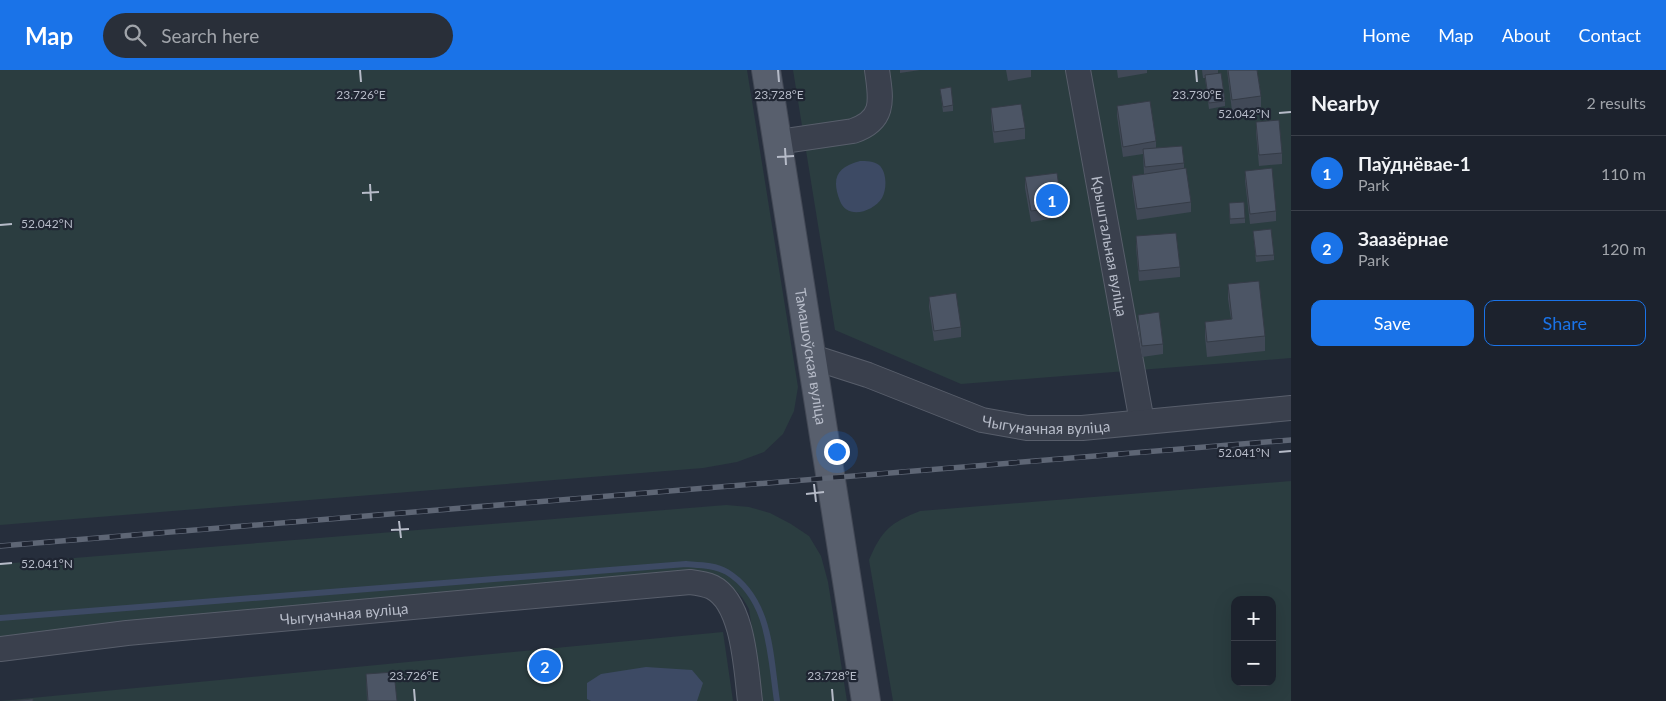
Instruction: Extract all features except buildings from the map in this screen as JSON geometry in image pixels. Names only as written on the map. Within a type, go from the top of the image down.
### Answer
[{"type":"main road","name":"Тамашоўская вуліца","points":[[766,70],[866,701]]},
{"type":"lane","points":[[778,142],[853,130],[863,127],[872,121],[878,112],[881,101],[877,70]]},
{"type":"lane","name":"Крыштальная вуліца","points":[[1078,70],[1142,422]]},
{"type":"lane","name":"Чыгуначная вуліца","points":[[812,357],[868,375],[982,420],[1003,425],[1052,429],[1291,408]]},
{"type":"lane","name":"Чыгуначная вуліца","points":[[0,649],[127,633],[690,582],[713,588],[723,595],[731,606],[740,632],[750,701]]},
{"type":"shaded area","points":[[0,70],[747,70],[798,387],[794,411],[783,434],[764,452],[737,462],[703,468],[0,525]]},
{"type":"shaded area","points":[[793,70],[1291,70],[1291,358],[961,384],[835,330]]},
{"type":"shaded area","points":[[1291,481],[1291,701],[893,701],[869,560],[883,534],[901,520],[920,511]]},
{"type":"shaded area","points":[[726,505],[749,507],[770,513],[809,536],[821,556],[828,582],[847,701],[763,701],[749,609],[736,590],[716,578],[0,641],[0,564]]},
{"type":"shaded area","points":[[723,632],[733,701],[0,701]]},
{"type":"water","points":[[860,161],[872,162],[882,168],[885,176],[884,194],[878,203],[867,210],[860,212],[848,211],[840,201],[836,180],[841,170],[852,163]]},
{"type":"water","points":[[646,667],[692,670],[703,683],[697,701],[591,701],[587,699],[587,683],[601,674]]},
{"type":"waterway","points":[[0,618],[686,564],[702,565],[727,572],[741,583],[752,597],[766,630],[777,701]]},
{"type":"railway","points":[[0,546],[1291,440]]},
{"type":"place","name":"Паўднёвае-1","points":[[1052,200]]},
{"type":"place","name":"Заазёрнае","points":[[545,666]]}]
